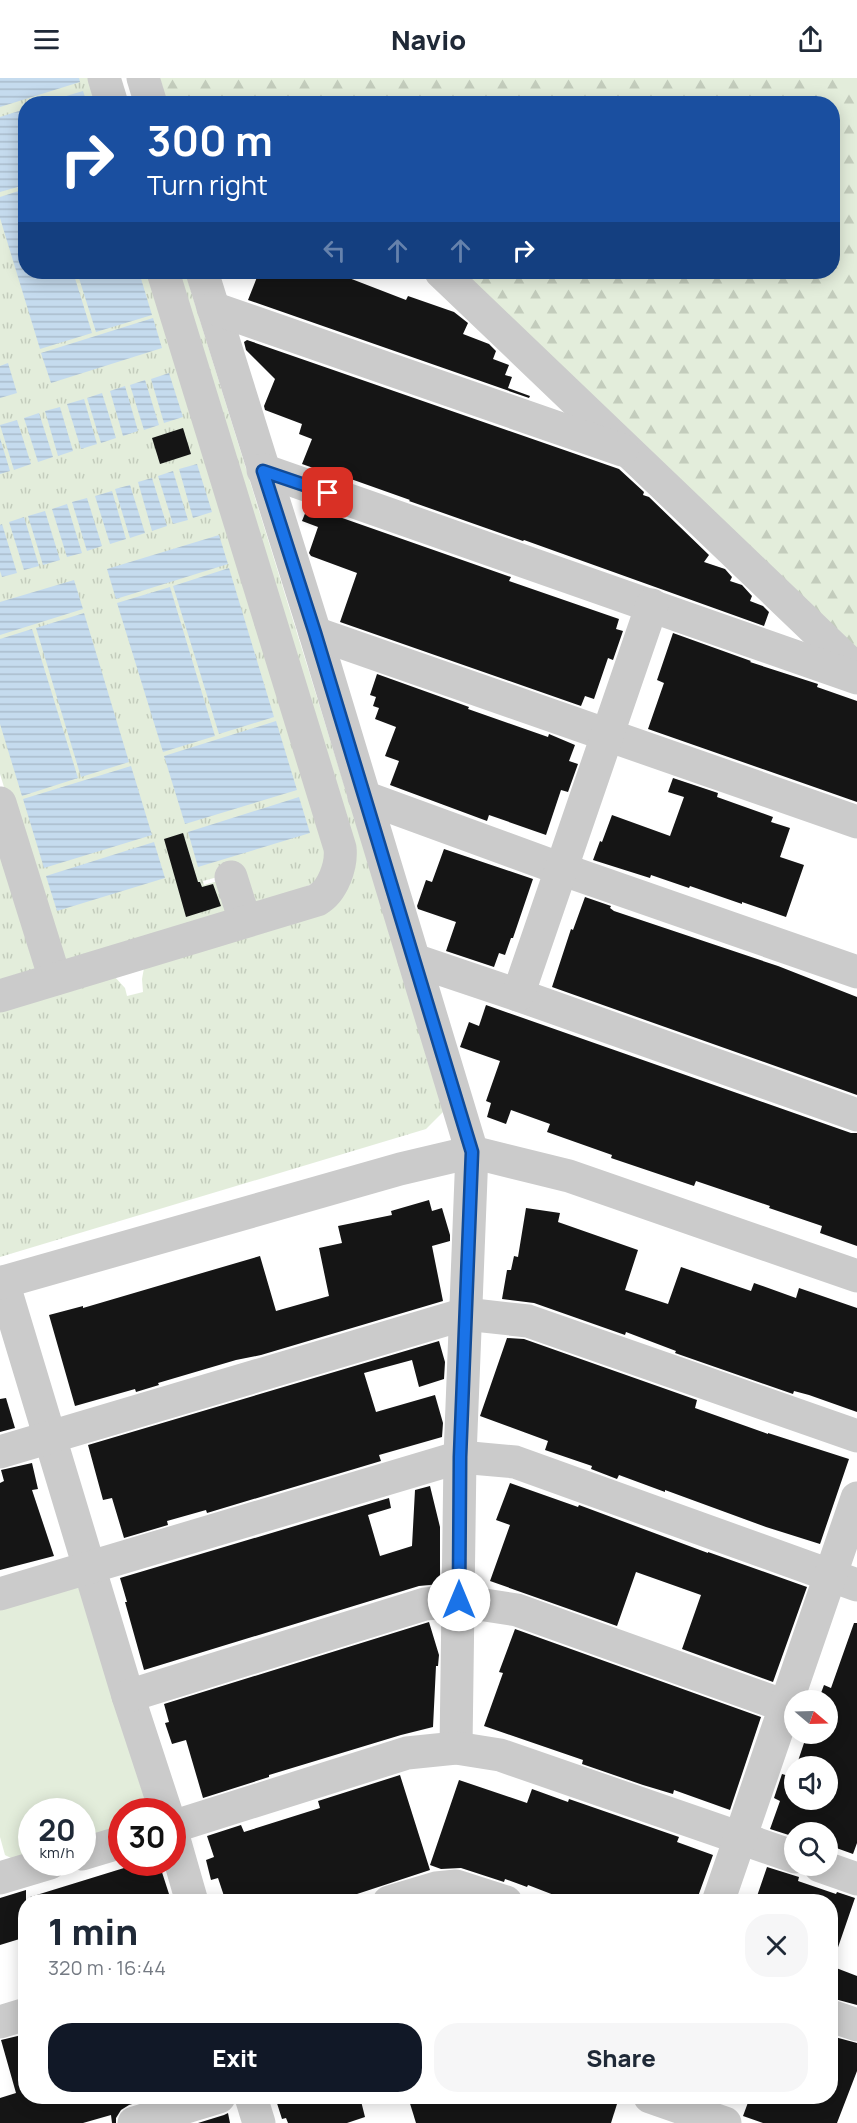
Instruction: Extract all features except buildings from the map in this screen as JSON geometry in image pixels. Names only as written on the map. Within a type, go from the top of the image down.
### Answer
[{"type":"street","points":[[104,78],[109,96]]},
{"type":"street","points":[[143,78],[149,96]]},
{"type":"street","points":[[0,996],[317,900],[324,896],[341,856],[165,279]]},
{"type":"street","points":[[204,279],[315,633],[472,1152],[460,1457],[456,1748]]},
{"type":"street","points":[[448,279],[857,670]]},
{"type":"street","points":[[213,308],[632,454]]},
{"type":"street","points":[[263,471],[857,678]]},
{"type":"street","points":[[518,995],[652,605]]},
{"type":"street","points":[[315,633],[857,822]]},
{"type":"street","points":[[364,797],[561,869],[857,972]]},
{"type":"street","points":[[0,803],[55,979]]},
{"type":"street","points":[[231,877],[245,921]]},
{"type":"street","points":[[414,960],[857,1115]]},
{"type":"street","points":[[161,1798],[2,1283],[400,1169],[472,1152],[569,1176],[857,1276]]},
{"type":"street","points":[[0,1452],[465,1314],[528,1321],[857,1436]]},
{"type":"street","points":[[0,1593],[460,1457],[515,1462],[844,1580]]},
{"type":"street","points":[[792,1690],[844,1580],[857,1498]]},
{"type":"street","points":[[128,1696],[425,1604],[459,1600],[517,1610],[784,1706]]},
{"type":"street","points":[[721,1894],[784,1709]]},
{"type":"street","points":[[186,1823],[407,1753],[456,1748],[500,1755],[784,1853]]},
{"type":"street","points":[[2,1869],[18,1867]]},
{"type":"street","points":[[838,1872],[857,1879]]},
{"type":"street","points":[[185,1876],[190,1894]]},
{"type":"street","points":[[416,1894],[436,1888],[456,1886],[481,1894]]},
{"type":"street","points":[[0,2022],[18,2016]]},
{"type":"street","points":[[838,2018],[857,2025]]},
{"type":"street","points":[[134,2123],[196,2104]]},
{"type":"street","points":[[252,2104],[258,2123]]},
{"type":"street","points":[[641,2123],[648,2104]]},
{"type":"street","points":[[670,2104],[725,2123]]},
{"type":"green space","points":[[0,78],[94,78],[100,96],[18,96],[18,279],[156,279],[331,851],[323,879],[257,908],[236,872],[203,881],[204,885],[225,879],[229,911],[69,965],[56,957],[0,774]]},
{"type":"green space","points":[[155,78],[857,78],[857,656],[462,279],[840,279],[840,96],[161,96]]},
{"type":"green space","points":[[174,279],[187,279],[445,1110],[426,1129],[0,1257],[0,1003],[114,976],[125,988],[127,996],[143,992],[144,968],[336,890]]},
{"type":"green space","points":[[0,835],[40,966],[0,986]]},
{"type":"green space","points":[[66,1582],[80,1589],[145,1798],[108,1798],[108,1835],[96,1838],[96,1798],[18,1798],[17,1861],[5,1855],[0,1837],[0,1602]]},
{"type":"water","points":[[0,78],[79,78],[80,82],[35,96],[18,96],[18,101],[0,107]]},
{"type":"water","points":[[83,91],[85,96],[66,96]]},
{"type":"water","points":[[18,111],[18,187],[0,192],[0,117]]},
{"type":"water","points":[[18,191],[18,277],[0,218],[0,197]]},
{"type":"water","points":[[19,279],[75,279],[92,333],[40,349]]},
{"type":"water","points":[[79,279],[141,279],[152,315],[96,332]]},
{"type":"water","points":[[153,318],[162,348],[51,383],[41,353]]},
{"type":"water","points":[[8,363],[17,393],[0,398],[0,366]]},
{"type":"water","points":[[169,373],[183,417],[164,423],[151,379]]},
{"type":"water","points":[[145,380],[159,425],[144,430],[130,385]]},
{"type":"water","points":[[125,386],[138,431],[123,436],[110,391]]},
{"type":"water","points":[[102,393],[116,438],[101,443],[87,398]]},
{"type":"water","points":[[84,399],[97,444],[81,449],[67,404]]},
{"type":"water","points":[[60,407],[73,451],[58,456],[45,411]]},
{"type":"water","points":[[39,413],[53,457],[38,462],[24,418]]},
{"type":"water","points":[[17,420],[31,464],[14,470],[0,425]]},
{"type":"water","points":[[0,438],[10,471],[0,474]]},
{"type":"water","points":[[197,464],[212,512],[193,518],[179,469]]},
{"type":"water","points":[[173,471],[188,520],[173,524],[158,476]]},
{"type":"water","points":[[152,478],[167,526],[152,531],[138,482]]},
{"type":"water","points":[[130,485],[145,533],[130,538],[115,489]]},
{"type":"water","points":[[112,491],[126,539],[110,544],[95,496]]},
{"type":"water","points":[[87,498],[102,546],[87,551],[72,502]]},
{"type":"water","points":[[67,504],[82,553],[67,557],[52,509]]},
{"type":"water","points":[[45,511],[60,560],[43,565],[28,516]]},
{"type":"water","points":[[24,517],[39,566],[24,570],[9,522]]},
{"type":"water","points":[[2,524],[17,573],[2,577],[0,525]]},
{"type":"water","points":[[219,535],[228,564],[116,599],[107,569]]},
{"type":"water","points":[[229,568],[274,717],[219,734],[173,586]]},
{"type":"water","points":[[74,580],[83,609],[0,635],[0,602]]},
{"type":"water","points":[[170,587],[215,736],[163,752],[117,603]]},
{"type":"water","points":[[84,613],[129,762],[81,777],[36,628]]},
{"type":"water","points":[[32,629],[78,778],[22,796],[0,724],[0,639]]},
{"type":"water","points":[[276,721],[297,790],[185,824],[164,756]]},
{"type":"water","points":[[131,766],[152,835],[44,868],[23,799]]},
{"type":"water","points":[[299,797],[310,833],[198,867],[188,832]]},
{"type":"water","points":[[154,842],[165,878],[57,911],[46,876]]},
{"type":"route","points":[[328,493],[263,471],[315,633],[472,1152],[460,1457],[459,1600]]}]
